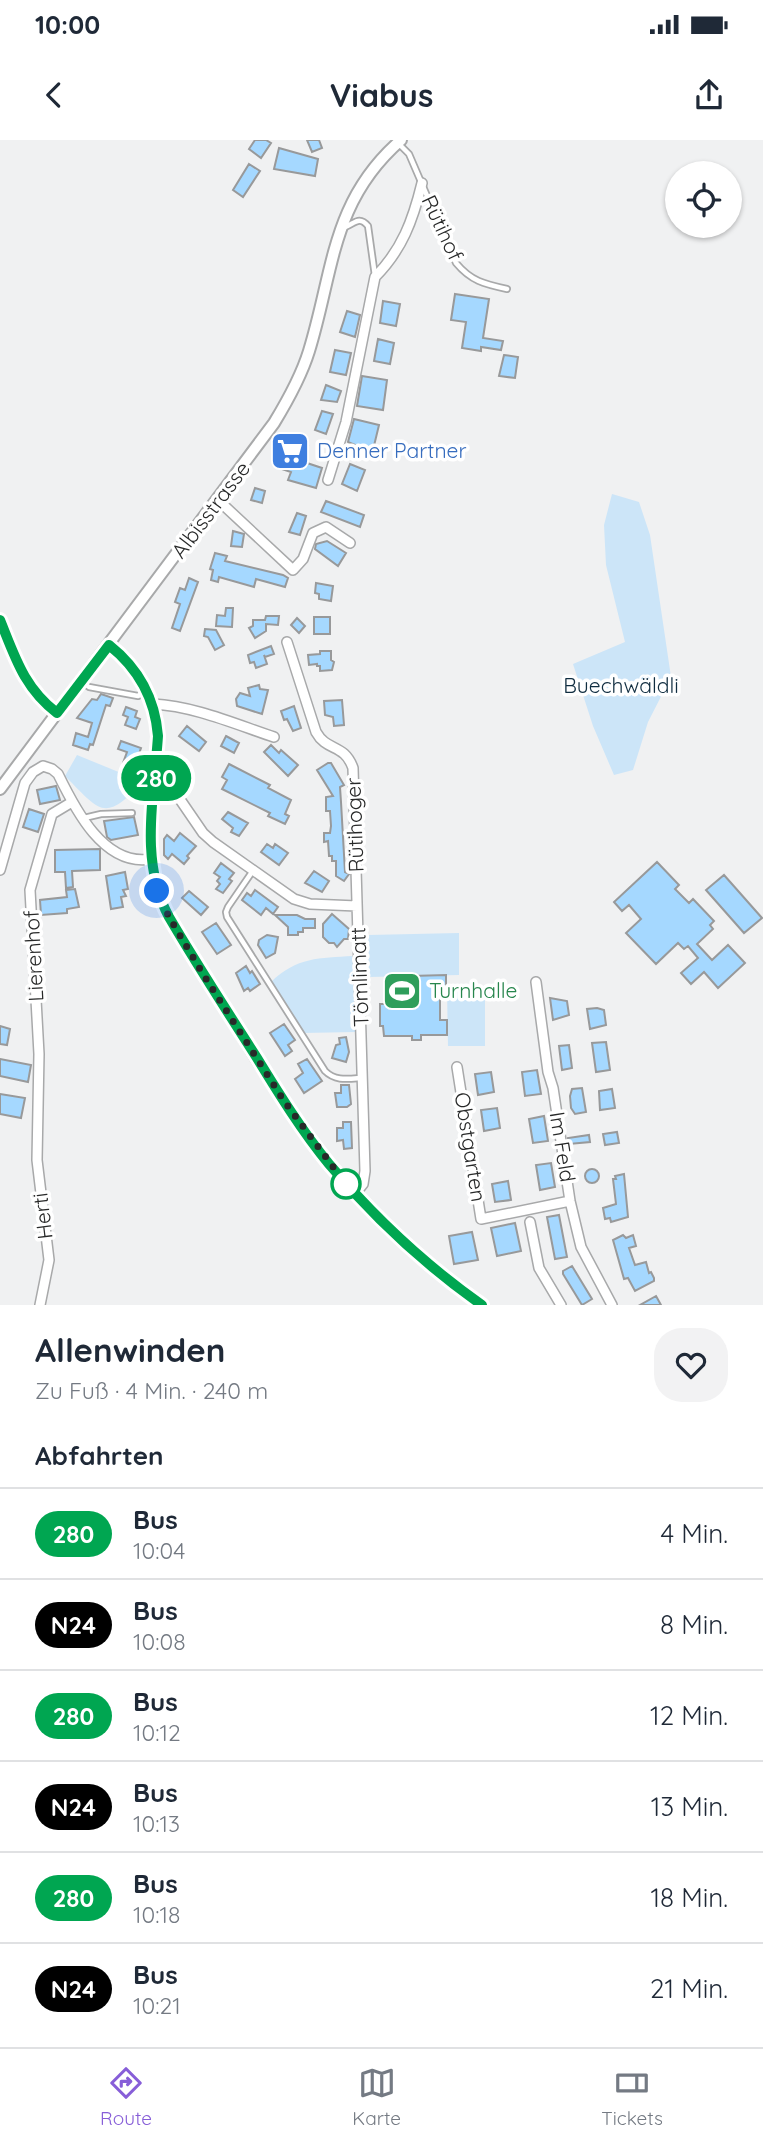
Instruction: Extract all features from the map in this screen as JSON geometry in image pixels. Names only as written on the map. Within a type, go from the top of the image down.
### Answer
[{"type":"street","name":"Albisstrasse","points":[[1,787],[270,431],[294,390],[309,351],[341,226],[365,180],[398,141]]},
{"type":"street","points":[[328,480],[346,422],[375,277],[401,245],[413,218],[422,183]]},
{"type":"street","points":[[218,500],[293,570],[303,559],[313,533],[326,527],[350,543]]},
{"type":"street","points":[[0,620],[7,651],[23,678],[46,705],[57,713]]},
{"type":"street","name":"Rütihoger","points":[[287,642],[316,732],[321,740],[348,756],[353,768],[358,906]]},
{"type":"street","points":[[109,645],[138,674],[153,704],[158,736],[150,859],[163,905],[203,974],[291,1111],[328,1162],[355,1194],[439,1273],[482,1305]]},
{"type":"street","points":[[153,704],[197,712],[274,737]]},
{"type":"street","points":[[0,870],[25,783],[33,772],[43,766],[58,774],[83,818],[116,853],[137,860],[150,859]]},
{"type":"street","name":"Tömlimatt","points":[[155,793],[180,798],[203,833],[294,899],[310,904],[358,906],[365,1171],[363,1184],[355,1194]]},
{"type":"street","name":"Lierenhof","points":[[38,1126],[39,1054],[30,890],[52,814],[72,802]]},
{"type":"street","name":"Im Feld","points":[[536,982],[570,1200],[582,1247],[612,1305]]},
{"type":"street","name":"Obstgarten","points":[[457,1068],[481,1219],[570,1200]]},
{"type":"street","name":"Herti","points":[[38,1126],[37,1160],[49,1260],[40,1305]]},
{"type":"street","points":[[530,1222],[539,1268],[561,1305]]},
{"type":"lane","name":"Rütihof","points":[[398,141],[409,154],[456,263],[467,276],[483,284],[507,289]]},
{"type":"lane","points":[[341,226],[348,227],[355,220],[360,220],[368,226],[375,277]]},
{"type":"lane","points":[[81,681],[89,687],[138,696],[147,691]]},
{"type":"lane","points":[[83,818],[132,813]]},
{"type":"lane","points":[[253,871],[228,907],[227,917],[325,1071],[331,1077],[340,1079],[363,1078]]},
{"type":"green space","name":"Buechwäldli","points":[[612,494],[639,502],[650,535],[671,677],[648,722],[633,770],[614,775],[593,726],[573,664],[625,642],[606,565],[604,525]]},
{"type":"green space","points":[[77,755],[143,782],[111,808],[95,805],[65,776]]},
{"type":"green space","points":[[459,933],[459,975],[369,977],[368,935]]},
{"type":"green space","points":[[353,956],[356,1032],[303,1033],[271,982],[299,963]]},
{"type":"green space","points":[[447,989],[485,989],[485,1046],[448,1046]]},
{"type":"building","points":[[255,140],[271,143],[261,158],[249,149]]},
{"type":"building","points":[[307,140],[319,140],[322,148],[312,152]]},
{"type":"building","points":[[279,148],[318,159],[315,176],[274,169]]},
{"type":"building","points":[[249,164],[260,171],[243,197],[233,190]]},
{"type":"building","points":[[455,294],[489,299],[483,338],[503,341],[501,350],[462,348],[466,322],[451,320]]},
{"type":"building","points":[[383,301],[400,304],[396,326],[380,323]]},
{"type":"building","points":[[347,311],[360,315],[355,337],[340,332]]},
{"type":"building","points":[[378,339],[394,343],[390,364],[374,361]]},
{"type":"building","points":[[335,350],[351,353],[346,375],[330,372]]},
{"type":"building","points":[[504,355],[518,357],[515,378],[499,376]]},
{"type":"building","points":[[362,376],[387,380],[383,410],[357,406]]},
{"type":"building","points":[[326,385],[341,391],[337,402],[321,400]]},
{"type":"building","points":[[322,411],[333,414],[326,434],[315,430]]},
{"type":"building","points":[[354,419],[379,425],[372,454],[359,451],[360,447],[348,442]]},
{"type":"building","points":[[290,437],[305,442],[308,446],[304,462],[322,468],[316,488],[288,480],[291,472],[282,469]]},
{"type":"building","points":[[350,464],[365,470],[357,491],[342,484]]},
{"type":"building","points":[[255,488],[265,491],[262,503],[251,500]]},
{"type":"building","points":[[326,501],[364,515],[360,527],[321,512]]},
{"type":"building","points":[[297,513],[306,516],[300,535],[289,532]]},
{"type":"building","points":[[233,531],[244,534],[242,547],[231,546]]},
{"type":"building","points":[[327,541],[346,553],[338,566],[315,549],[316,544]]},
{"type":"building","points":[[215,553],[227,556],[225,561],[283,575],[288,578],[285,587],[256,579],[254,587],[219,577],[218,582],[211,580],[213,570],[210,569]]},
{"type":"building","points":[[189,578],[198,582],[180,631],[172,628],[180,604],[175,602],[180,588],[185,590]]},
{"type":"building","points":[[316,583],[333,586],[331,601],[319,599],[319,594],[315,593]]},
{"type":"building","points":[[226,608],[233,608],[232,627],[216,626],[217,615],[225,616]]},
{"type":"building","points":[[266,616],[279,616],[278,625],[266,624],[266,631],[255,638],[249,628],[253,626],[253,620],[265,620]]},
{"type":"building","points":[[314,617],[330,617],[330,634],[314,634]]},
{"type":"building","points":[[297,618],[305,626],[299,633],[291,625]]},
{"type":"building","points":[[205,629],[216,630],[224,645],[215,650],[208,637],[204,636]]},
{"type":"building","points":[[271,646],[274,654],[264,655],[267,664],[256,668],[254,662],[250,663],[248,655]]},
{"type":"building","points":[[320,651],[331,651],[331,660],[334,662],[332,670],[320,671],[317,664],[309,665],[308,655],[320,654]]},
{"type":"building","points":[[259,685],[260,689],[268,690],[262,714],[237,706],[236,699],[240,693],[250,696],[248,688]]},
{"type":"building","points":[[101,694],[113,698],[110,706],[106,705],[93,745],[90,744],[88,750],[73,745],[76,733],[88,737],[92,723],[77,718],[92,699],[97,700]]},
{"type":"building","points":[[342,700],[344,725],[334,726],[333,717],[325,715],[324,701]]},
{"type":"building","points":[[294,706],[301,728],[293,731],[281,711]]},
{"type":"building","points":[[126,707],[137,711],[135,717],[140,719],[136,729],[125,725],[128,717],[123,715]]},
{"type":"building","points":[[187,726],[206,742],[199,751],[179,736]]},
{"type":"building","points":[[226,736],[239,743],[234,753],[221,746]]},
{"type":"building","points":[[121,741],[141,748],[134,767],[123,763],[127,752],[118,749]]},
{"type":"building","points":[[271,745],[298,765],[288,776],[264,752]]},
{"type":"building","points":[[331,763],[344,785],[340,787],[345,872],[349,874],[344,881],[336,876],[336,861],[332,861],[332,856],[329,856],[328,841],[324,842],[324,833],[330,833],[331,826],[330,811],[326,811],[326,797],[333,796],[317,770]]},
{"type":"building","points":[[229,764],[270,785],[268,788],[291,800],[285,814],[289,816],[285,824],[268,816],[270,813],[222,789],[227,780],[222,777]]},
{"type":"building","points":[[56,786],[60,800],[40,804],[37,790]]},
{"type":"building","points":[[29,809],[44,814],[38,832],[23,827]]},
{"type":"building","points":[[228,812],[248,823],[239,836],[231,832],[233,828],[222,819]]},
{"type":"building","points":[[134,817],[138,835],[111,840],[107,837],[104,821]]},
{"type":"building","points":[[180,833],[196,846],[184,864],[172,854],[168,859],[164,855],[164,839],[167,835],[174,841]]},
{"type":"building","points":[[267,844],[273,848],[275,844],[288,853],[279,865],[261,852]]},
{"type":"building","points":[[100,849],[100,870],[72,871],[73,887],[66,888],[65,872],[55,872],[55,850]]},
{"type":"building","points":[[657,862],[679,885],[675,889],[689,903],[693,899],[714,921],[710,925],[713,929],[697,944],[712,960],[728,945],[745,963],[718,988],[704,972],[691,984],[681,973],[698,958],[688,946],[684,949],[678,943],[656,964],[626,933],[641,919],[629,905],[622,911],[614,902]]},
{"type":"building","points":[[221,863],[234,873],[229,879],[232,881],[223,893],[216,889],[220,884],[217,881],[220,877],[214,873]]},
{"type":"building","points":[[314,871],[329,881],[322,892],[305,883]]},
{"type":"building","points":[[125,872],[128,889],[123,890],[126,896],[121,897],[123,907],[111,909],[106,876]]},
{"type":"building","points":[[724,875],[762,918],[744,933],[706,890]]},
{"type":"building","points":[[75,889],[79,907],[67,909],[67,913],[41,915],[40,900],[67,897],[66,890]]},
{"type":"building","points":[[255,890],[278,907],[273,914],[266,908],[261,915],[242,900],[247,893],[251,896]]},
{"type":"building","points":[[189,891],[208,907],[201,915],[182,898]]},
{"type":"building","points":[[332,914],[349,929],[348,939],[344,939],[337,947],[323,937],[323,924]]},
{"type":"building","points":[[275,915],[297,915],[305,919],[315,919],[315,928],[303,928],[303,932],[298,932],[298,935],[288,935],[288,927]]},
{"type":"building","points":[[216,923],[231,945],[217,954],[202,932]]},
{"type":"building","points":[[267,935],[278,937],[275,953],[266,958],[258,945],[259,940]]},
{"type":"building","points":[[246,966],[260,984],[250,991],[248,988],[244,991],[236,973]]},
{"type":"building","points":[[446,975],[446,987],[440,987],[440,1020],[447,1020],[447,1035],[421,1035],[421,1040],[412,1040],[412,1036],[384,1036],[383,1026],[380,1026],[380,1004],[396,1004],[395,979]]},
{"type":"building","points":[[550,998],[567,1001],[569,1015],[553,1020]]},
{"type":"building","points":[[587,1009],[604,1010],[606,1025],[590,1029]]},
{"type":"building","points":[[284,1024],[295,1040],[288,1045],[292,1051],[285,1056],[270,1033]]},
{"type":"building","points":[[0,1026],[10,1029],[7,1045],[0,1044]]},
{"type":"building","points":[[346,1037],[349,1052],[346,1062],[332,1058],[336,1045],[340,1044],[339,1038]]},
{"type":"building","points":[[606,1042],[610,1070],[596,1072],[592,1043]]},
{"type":"building","points":[[569,1045],[572,1068],[562,1070],[559,1046]]},
{"type":"building","points":[[0,1059],[31,1065],[28,1082],[0,1076]]},
{"type":"building","points":[[307,1059],[322,1081],[304,1093],[295,1079],[303,1073],[298,1064]]},
{"type":"building","points":[[537,1070],[541,1094],[525,1096],[522,1072]]},
{"type":"building","points":[[491,1072],[494,1092],[478,1095],[475,1074]]},
{"type":"building","points":[[341,1085],[349,1085],[351,1104],[347,1107],[337,1107],[335,1093],[341,1093]]},
{"type":"building","points":[[582,1088],[586,1112],[575,1114],[571,1108],[570,1096],[572,1089]]},
{"type":"building","points":[[612,1089],[615,1108],[600,1110],[599,1091]]},
{"type":"building","points":[[0,1094],[25,1098],[21,1118],[0,1114]]},
{"type":"building","points":[[497,1108],[500,1128],[484,1131],[481,1110]]},
{"type":"building","points":[[544,1116],[548,1141],[533,1143],[529,1119]]},
{"type":"building","points":[[343,1122],[351,1122],[352,1148],[344,1149],[343,1140],[337,1141],[337,1128],[343,1128]]},
{"type":"building","points":[[617,1132],[619,1143],[605,1145],[603,1134]]},
{"type":"building","points":[[589,1135],[590,1142],[569,1144],[568,1138]]},
{"type":"building","points":[[551,1163],[555,1187],[540,1190],[536,1165]]},
{"type":"building","points":[[592,1169],[597,1171],[597,1181],[592,1183],[587,1181],[585,1176],[587,1171]]},
{"type":"building","points":[[624,1174],[628,1217],[611,1222],[610,1218],[605,1219],[603,1208],[616,1204],[613,1179]]},
{"type":"building","points":[[508,1181],[511,1200],[495,1202],[492,1184]]},
{"type":"building","points":[[559,1215],[567,1257],[555,1259],[547,1217]]},
{"type":"building","points":[[515,1223],[521,1251],[497,1256],[491,1228]]},
{"type":"building","points":[[472,1232],[478,1260],[454,1264],[449,1236]]},
{"type":"building","points":[[623,1235],[626,1238],[633,1235],[636,1246],[629,1248],[635,1265],[646,1262],[649,1273],[651,1272],[654,1278],[654,1281],[635,1291],[628,1278],[624,1279],[613,1240]]},
{"type":"building","points":[[572,1266],[592,1299],[582,1305],[563,1274],[563,1271]]},
{"type":"building","points":[[656,1296],[661,1305],[640,1305]]},
{"type":"bus line","name":"280","points":[[0,620],[23,678],[46,705],[57,713],[109,645],[138,674],[153,704],[157,719],[150,859],[157,891],[169,917],[284,1101],[328,1162],[355,1194],[402,1241],[482,1305]]},
{"type":"place","name":"Denner Partner","points":[[290,451]]},
{"type":"place","name":"Turnhalle","points":[[402,991]]},
{"type":"route","points":[[157,891],[169,917],[203,974],[284,1101],[346,1184]]}]
